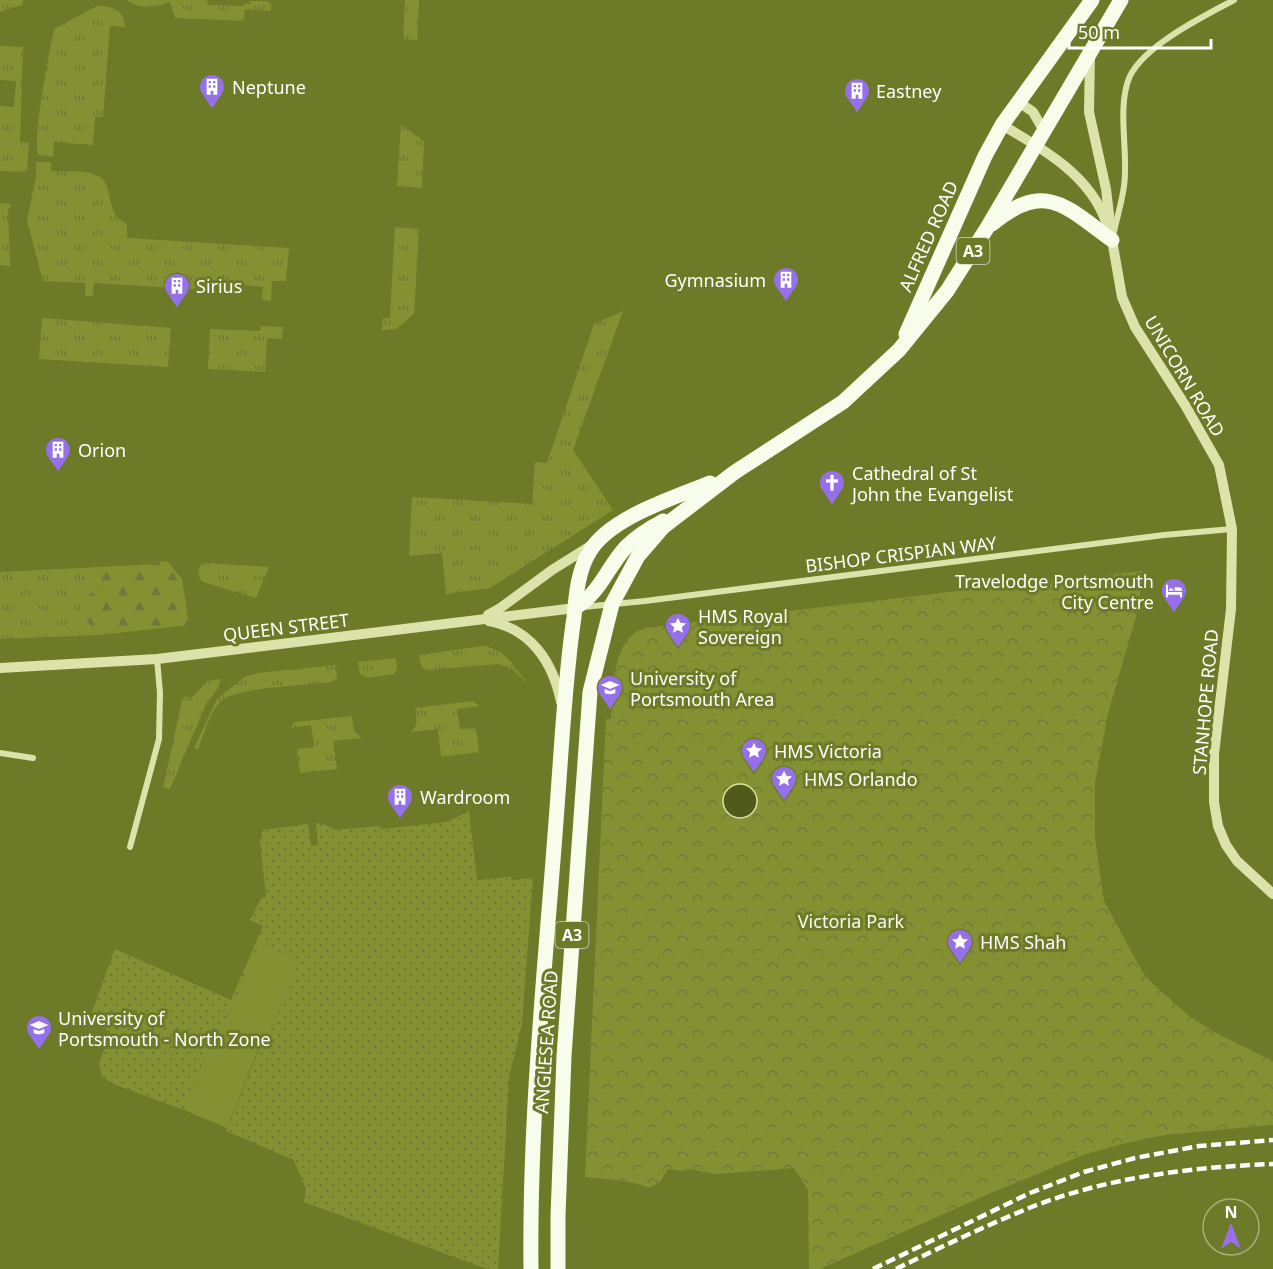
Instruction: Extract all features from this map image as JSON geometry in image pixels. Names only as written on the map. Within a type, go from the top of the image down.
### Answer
[{"type":"main road","name":"A3","points":[[1002,125],[1092,0]]},
{"type":"main road","name":"A3","points":[[1036,145],[1121,0]]},
{"type":"main road","name":"ALFRED ROAD","points":[[899,350],[1002,125]]},
{"type":"main road","name":"ALFRED ROAD","points":[[612,604],[638,556],[663,527],[735,472],[843,402],[899,350],[948,291],[1036,145]]},
{"type":"main road","points":[[987,228],[1022,204],[1032,201],[1048,201],[1066,207],[1112,240]]},
{"type":"main road","name":"ALFRED ROAD","points":[[575,608],[581,571],[596,543],[611,528],[735,472]]},
{"type":"main road","name":"A3","points":[[575,608],[598,589],[626,548],[637,537],[686,508]]},
{"type":"main road","name":"ANGLESEA ROAD","points":[[558,1269],[564,1056],[590,692],[612,604]]},
{"type":"main road","name":"ANGLESEA ROAD","points":[[531,1269],[537,1073],[563,723],[575,608]]},
{"type":"street","points":[[1112,240],[1125,186],[1125,100],[1131,76],[1146,56],[1177,32],[1234,0]]},
{"type":"street","name":"UNICORN ROAD","points":[[1090,52],[1089,111],[1106,189],[1112,240],[1125,306],[1143,341],[1185,405],[1219,465],[1232,529]]},
{"type":"street","points":[[1019,102],[1033,111],[1044,131]]},
{"type":"street","name":"UNICORN ROAD","points":[[1002,125],[1036,145],[1063,165],[1087,188],[1101,209],[1112,240]]},
{"type":"street","name":"BISHOP CRISPIAN WAY","points":[[575,608],[1164,535],[1232,529]]},
{"type":"street","name":"STANHOPE ROAD","points":[[1232,529],[1231,609],[1214,754],[1214,802],[1218,826],[1226,845],[1250,875],[1273,894]]},
{"type":"street","points":[[476,619],[499,609],[552,570],[596,543]]},
{"type":"street","name":"QUEEN STREET","points":[[0,668],[157,659],[575,608]]},
{"type":"street","points":[[476,619],[502,624],[515,630],[537,647],[557,684],[563,723]]},
{"type":"street","points":[[130,847],[159,739],[160,693],[157,659]]},
{"type":"street","points":[[0,753],[33,758]]},
{"type":"green space","points":[[0,0],[23,0],[22,5],[0,12]]},
{"type":"green space","points":[[126,0],[207,0],[208,5],[244,6],[244,4],[250,4],[250,1],[267,1],[271,4],[271,11],[245,9],[243,21],[175,18],[170,2],[148,7]]},
{"type":"green space","points":[[405,0],[419,0],[417,40],[403,39]]},
{"type":"green space","points":[[97,6],[108,7],[120,12],[125,27],[110,26],[103,117],[95,117],[93,145],[54,142],[53,157],[39,155],[37,133],[39,115],[54,29]]},
{"type":"green space","points":[[0,46],[23,47],[20,142],[29,142],[27,172],[0,171],[0,106],[14,107],[16,81],[0,80]]},
{"type":"green space","points":[[401,125],[424,141],[422,188],[397,186]]},
{"type":"green space","points":[[36,162],[51,162],[51,171],[84,172],[102,178],[115,213],[127,224],[127,238],[289,248],[286,281],[272,281],[271,301],[262,300],[263,287],[225,283],[193,289],[94,283],[93,296],[85,296],[85,283],[43,281],[27,221],[36,177]]},
{"type":"green space","points":[[0,203],[11,204],[8,211],[10,266],[0,265]]},
{"type":"green space","points":[[395,227],[419,229],[414,314],[396,329],[382,330],[383,318],[390,318]]},
{"type":"green space","points":[[623,311],[573,450],[613,510],[490,588],[446,594],[442,553],[409,556],[412,497],[532,504],[535,462],[547,463],[594,324]]},
{"type":"green space","points":[[42,318],[171,328],[168,367],[39,359]]},
{"type":"green space","points":[[261,326],[283,327],[282,339],[267,338],[265,372],[208,369],[210,329],[260,331]]},
{"type":"green space","points":[[156,561],[168,562],[182,579],[189,625],[100,635],[88,623],[83,613],[82,603],[84,597],[101,588],[103,580],[100,567],[156,564]]},
{"type":"green space","points":[[201,564],[269,567],[256,598],[203,582],[199,571]]},
{"type":"green space","points":[[100,567],[103,584],[82,611],[91,627],[100,635],[0,639],[0,572]]},
{"type":"green space","name":"Victoria Park","points":[[1144,571],[1136,617],[1108,713],[1095,783],[1095,838],[1104,901],[1143,973],[1153,984],[1189,1016],[1214,1032],[1273,1061],[1273,1125],[1165,1135],[1086,1154],[998,1190],[820,1269],[809,1269],[808,1190],[794,1168],[715,1174],[689,1169],[682,1171],[668,1169],[660,1182],[650,1188],[610,1179],[585,1177],[606,719],[611,719],[616,666],[626,642],[635,633],[646,628]]},
{"type":"green space","points":[[483,646],[503,654],[527,683],[513,670],[498,664],[428,670],[423,668],[420,662],[419,655]]},
{"type":"green space","points":[[396,658],[397,669],[394,674],[368,678],[360,674],[358,662]]},
{"type":"green space","points":[[336,665],[337,678],[332,682],[255,690],[227,698],[215,708],[198,749],[194,748],[217,699],[244,677],[258,673]]},
{"type":"green space","points":[[221,679],[218,688],[206,704],[170,789],[163,788],[183,696],[192,698],[207,681]]},
{"type":"green space","points":[[473,701],[479,706],[457,709],[460,729],[476,728],[479,752],[441,757],[438,729],[411,732],[416,724],[415,708]]},
{"type":"green space","points":[[352,716],[354,731],[362,738],[333,741],[337,769],[300,773],[297,749],[314,747],[311,725],[290,728],[295,722]]},
{"type":"green space","points":[[469,811],[477,880],[533,878],[522,1024],[509,1077],[498,1269],[487,1269],[304,1202],[306,1189],[294,1160],[226,1131],[260,1047],[263,1048],[300,960],[259,943],[222,1031],[216,1029],[184,1110],[116,1085],[102,1077],[99,1064],[110,1031],[88,1023],[115,949],[231,1000],[263,926],[250,920],[262,897],[266,897],[260,842],[263,830],[308,824],[311,846],[318,845],[316,823],[335,830],[380,826],[381,829],[447,822]]},
{"type":"green space","points":[[259,943],[300,960],[263,1048],[259,1047],[227,1128],[184,1110],[216,1029],[222,1031]]},
{"type":"shaded area","points":[[740,784],[752,789],[757,801],[752,813],[740,818],[728,813],[723,801],[728,789]]},
{"type":"railway","points":[[873,1269],[1030,1193],[1084,1172],[1135,1158],[1199,1146],[1273,1140]]},
{"type":"railway","points":[[896,1269],[1016,1213],[1063,1196],[1152,1175],[1273,1164]]},
{"type":"place","name":"Neptune","points":[[212,110]]},
{"type":"place","name":"Eastney","points":[[857,114]]},
{"type":"place","name":"Gymnasium","points":[[786,303]]},
{"type":"place","name":"Sirius","points":[[177,309]]},
{"type":"place","name":"Orion","points":[[58,473]]},
{"type":"place","name":"Cathedral of St John the Evangelist","points":[[832,506]]},
{"type":"place","name":"Travelodge Portsmouth City Centre","points":[[1174,614]]},
{"type":"place","name":"HMS Royal Sovereign","points":[[678,649]]},
{"type":"place","name":"University of Portsmouth Area","points":[[610,711]]},
{"type":"place","name":"HMS Victoria","points":[[754,774]]},
{"type":"place","name":"HMS Orlando","points":[[784,802]]},
{"type":"place","name":"Wardroom","points":[[400,820]]},
{"type":"place","name":"HMS Shah","points":[[960,965]]},
{"type":"place","name":"University of Portsmouth - North Zone","points":[[39,1051]]}]
